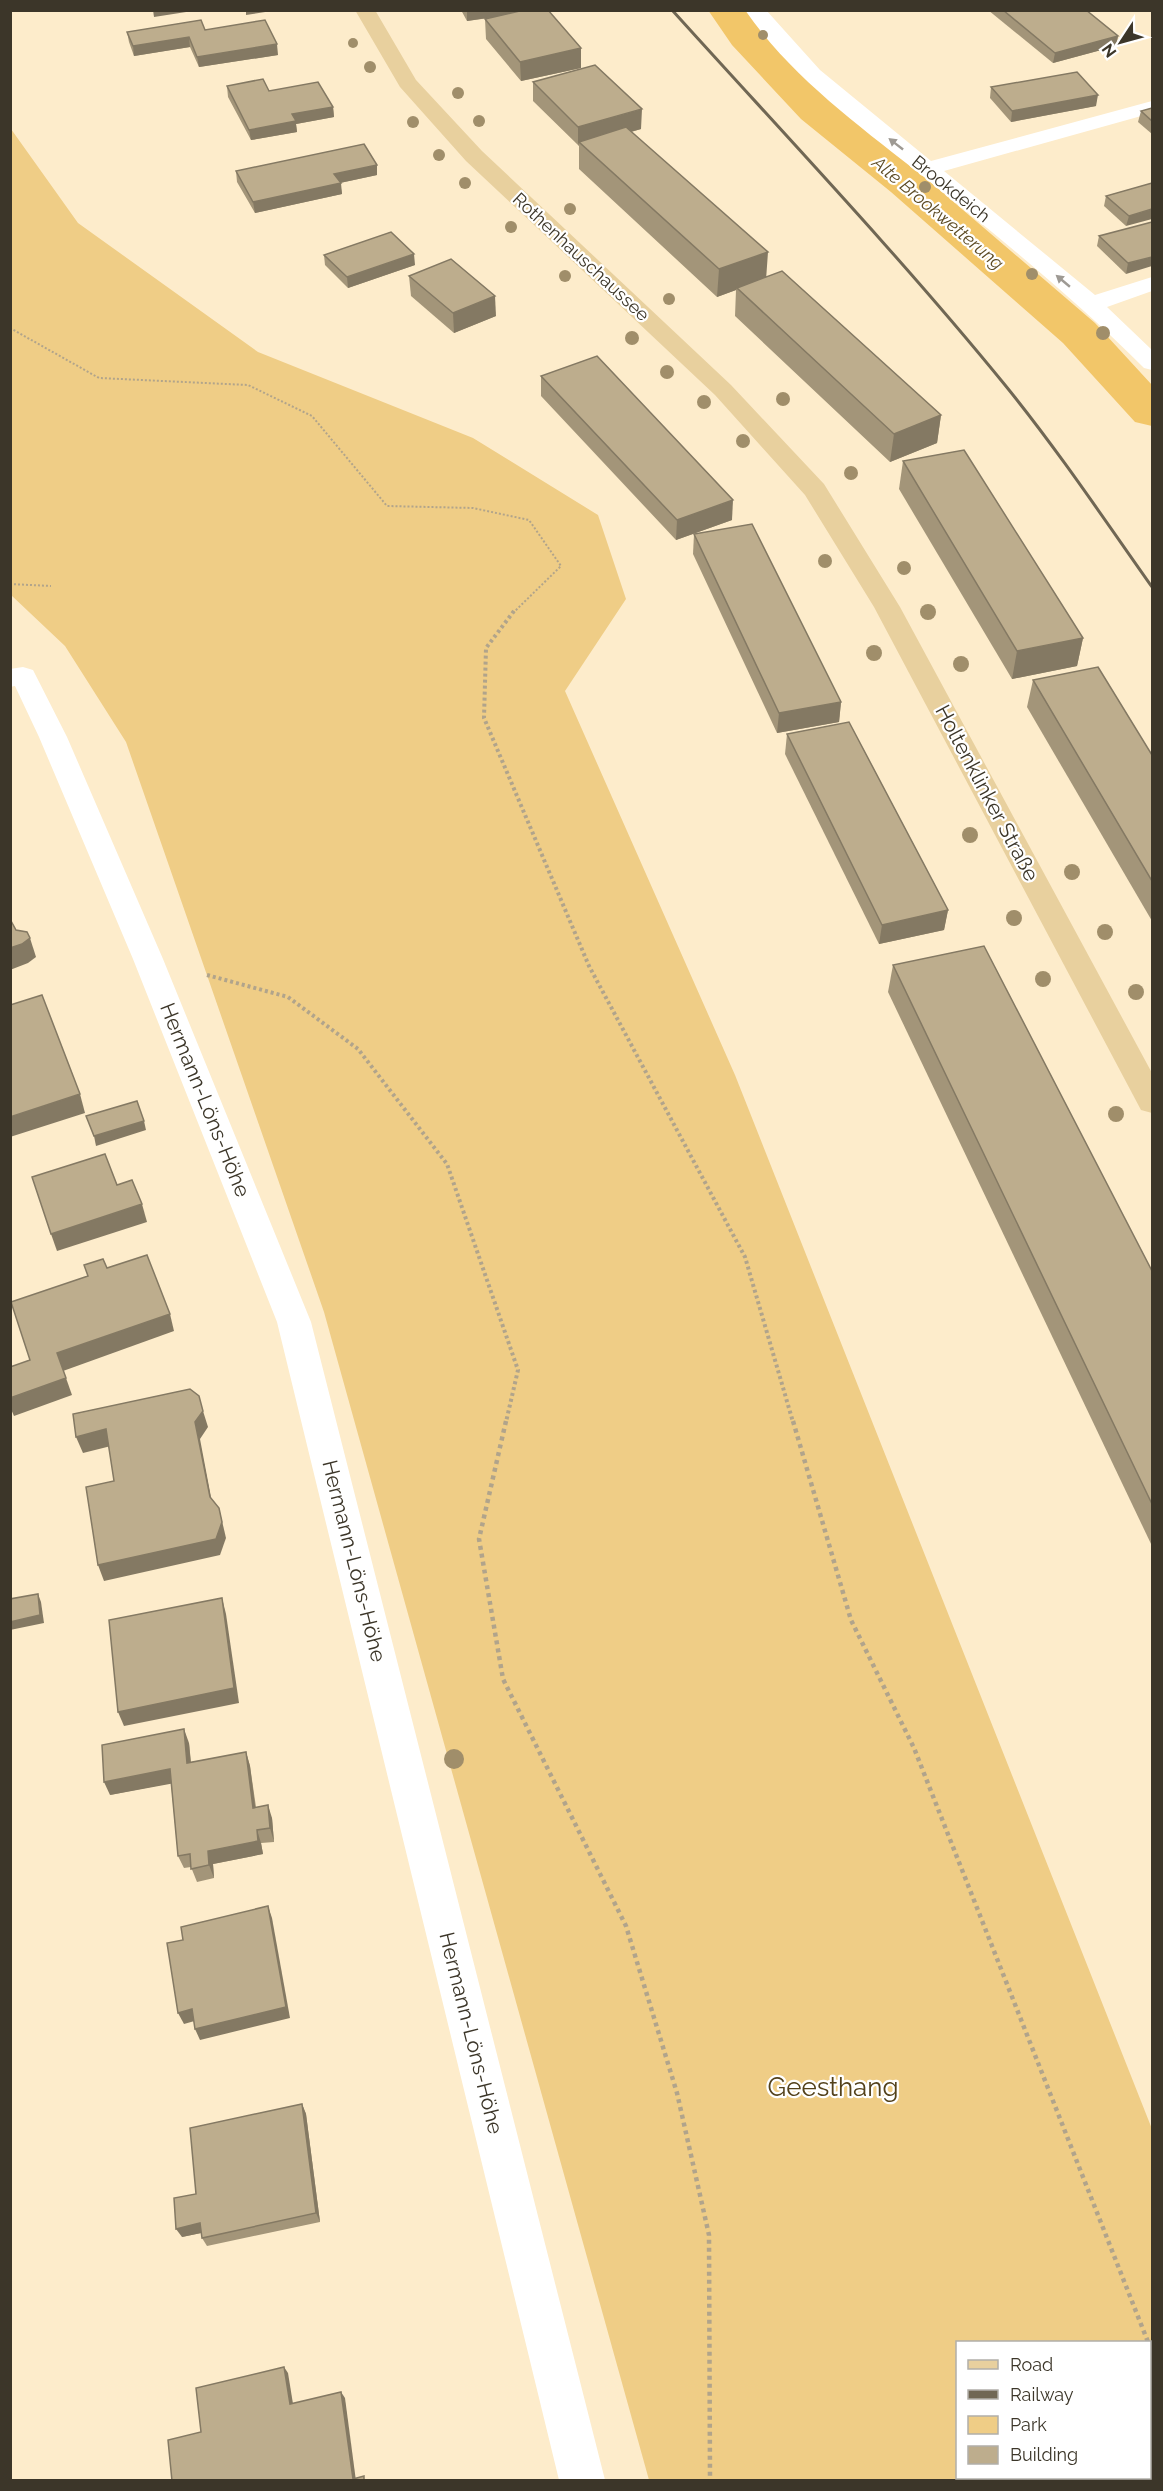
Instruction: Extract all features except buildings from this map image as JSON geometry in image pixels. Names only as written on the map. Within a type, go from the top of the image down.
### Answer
[{"type":"main road","name":"Rothenhauschaussee","points":[[365,10],[407,83],[474,156],[723,390],[814,490]]},
{"type":"main road","name":"Holtenklinker Straße","points":[[814,490],[887,607],[1152,1101]]},
{"type":"street","name":"Brookdeich","points":[[755,10],[770,32],[846,105],[928,169],[1110,319],[1152,363]]},
{"type":"street","points":[[928,169],[1152,107]]},
{"type":"street","points":[[1092,304],[1152,284]]},
{"type":"street","name":"Hermann-Löns-Höhe","points":[[17,677],[53,737],[148,959],[294,1322],[582,2481]]},
{"type":"path","points":[[10,328],[99,378],[248,385],[312,416],[387,506],[473,508],[529,520],[561,566],[517,608],[486,648],[484,718],[589,966],[745,1257],[851,1620],[914,1748],[1147,2341]]},
{"type":"path","points":[[10,584],[51,586]]},
{"type":"path","points":[[148,959],[288,997],[358,1049],[447,1164],[518,1370],[479,1539],[503,1679],[626,1926],[677,2093],[709,2235],[710,2481]]},
{"type":"green space","name":"Geesthang","points":[[11,129],[78,223],[258,352],[473,438],[598,515],[626,599],[565,691],[735,1075],[1152,2129],[1152,2480],[649,2480],[324,1312],[126,742],[65,646],[11,595]]},
{"type":"waterway","name":"Alte Brookwetterung","points":[[727,10],[746,37],[816,110],[906,183],[1079,333],[1152,412]]},
{"type":"railway","points":[[672,10],[841,195],[1005,385],[1043,434],[1152,587]]}]
